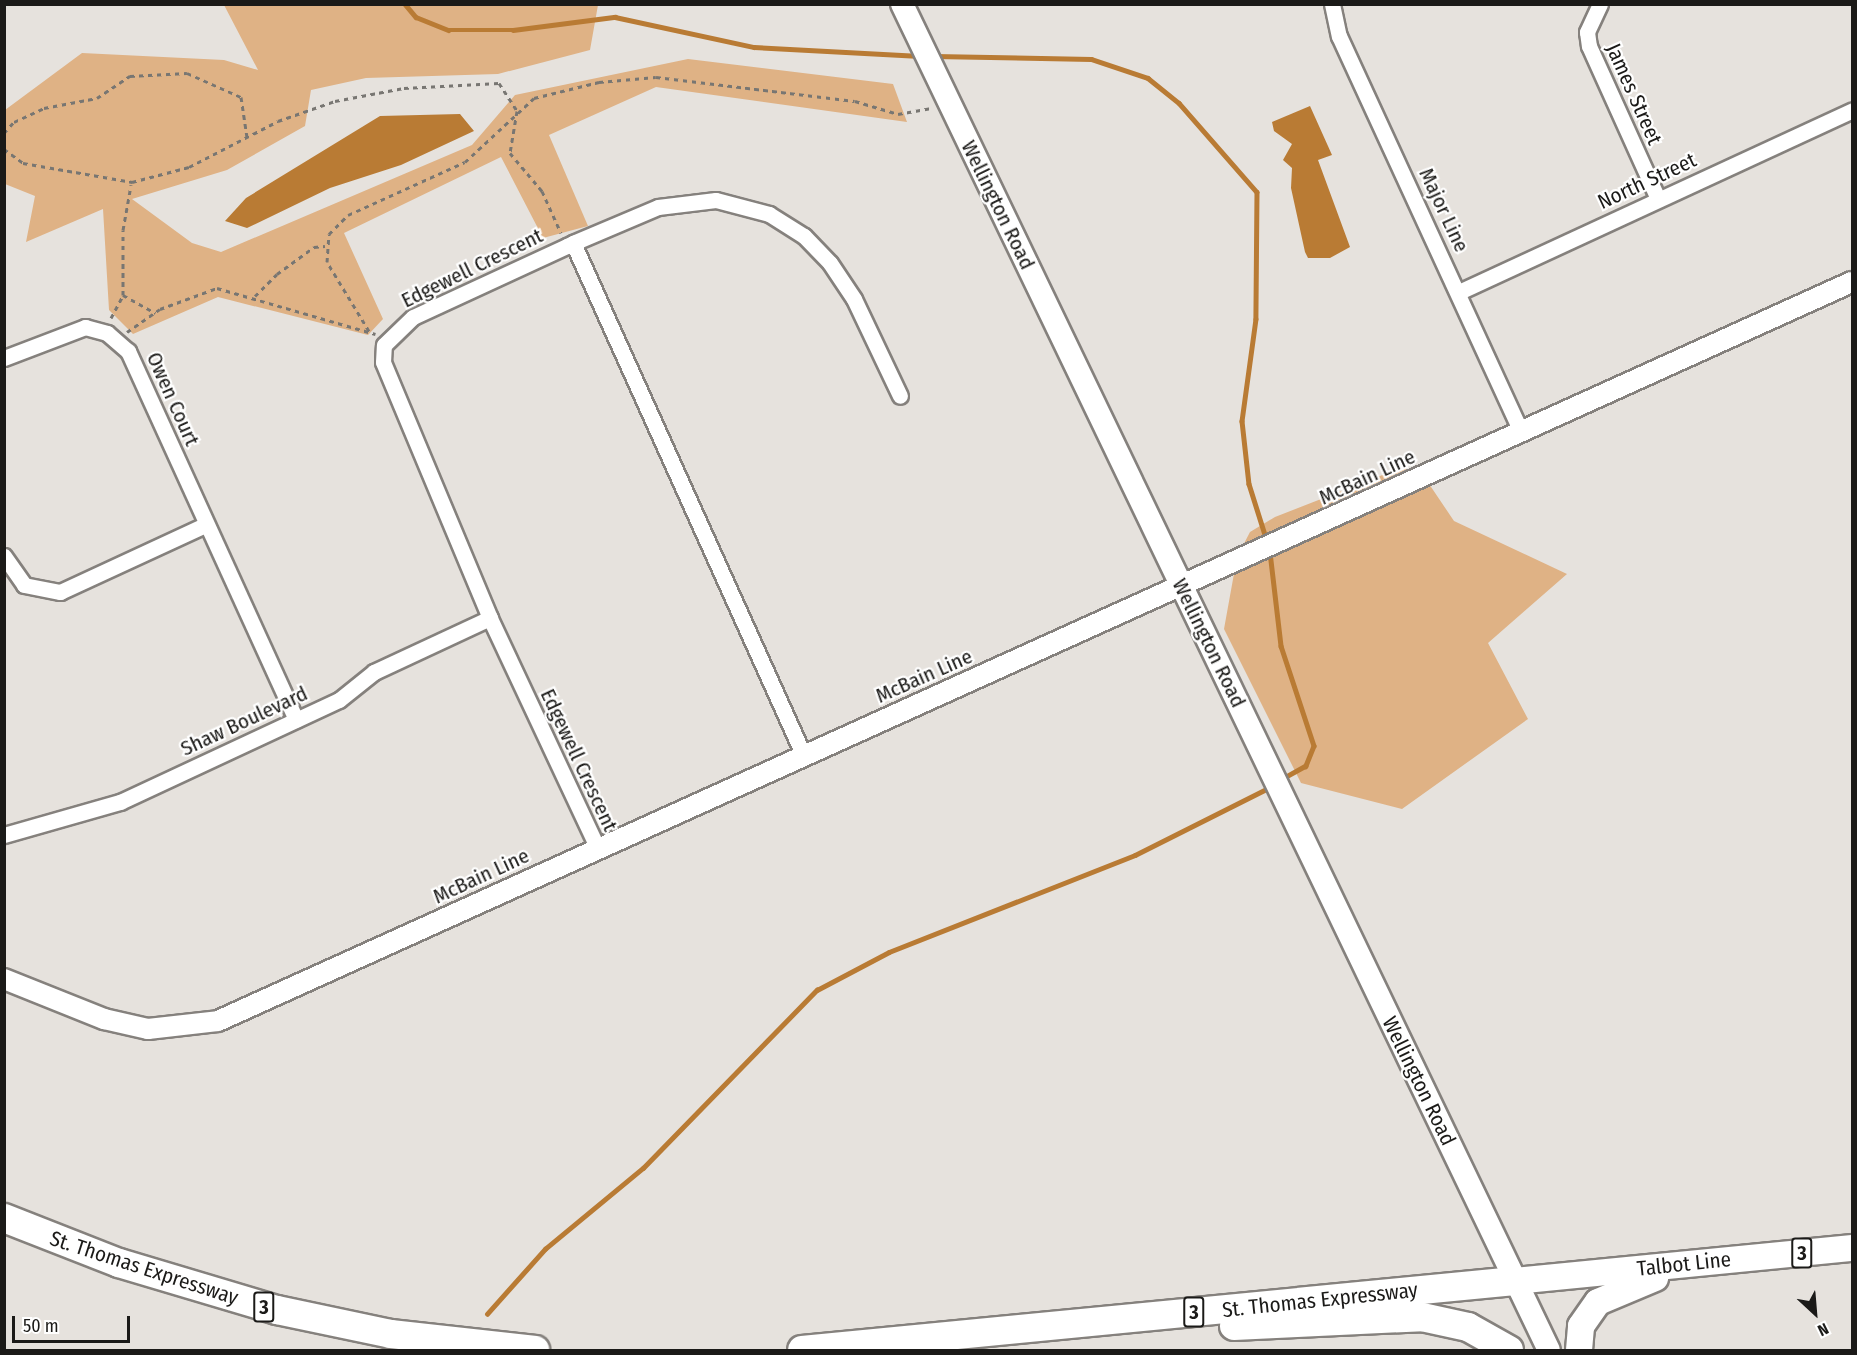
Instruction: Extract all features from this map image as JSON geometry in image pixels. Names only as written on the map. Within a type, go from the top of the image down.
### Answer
[{"type":"highway","name":"St. Thomas Expressway","points":[[4,1218],[119,1263],[277,1311],[391,1334],[535,1350]]},
{"type":"highway","name":"St. Thomas Expressway","points":[[802,1350],[1515,1281]]},
{"type":"highway","points":[[872,1343],[1422,1317],[1468,1327],[1509,1350]]},
{"type":"main road","name":"Wellington Road","points":[[902,4],[1549,1350]]},
{"type":"main road","name":"Talbot Line","points":[[1515,1281],[1852,1248]]},
{"type":"main road","points":[[1579,1350],[1588,1314],[1612,1292],[1714,1261]]},
{"type":"street","name":"Major Line","points":[[1332,4],[1339,36],[1459,291],[1521,432]]},
{"type":"street","name":"James Street","points":[[1600,4],[1587,32],[1589,46],[1658,199]]},
{"type":"street","name":"North Street","points":[[1459,291],[1852,110]]},
{"type":"street","points":[[570,244],[658,207],[716,200],[769,214],[804,237],[830,263],[854,299],[900,396]]},
{"type":"street","name":"Edgewell Crescent","points":[[597,849],[490,618],[387,381],[383,362],[388,339],[413,317],[570,244],[804,756]]},
{"type":"street","name":"McBain Line","points":[[4,979],[104,1019],[148,1029],[190,1028],[245,1010],[1852,282]]},
{"type":"street","points":[[4,358],[75,328],[110,335]]},
{"type":"street","name":"Owen Court","points":[[110,335],[136,365],[205,525],[296,719]]},
{"type":"street","points":[[4,556],[24,585],[60,592],[205,525]]},
{"type":"street","name":"Shaw Boulevard","points":[[4,835],[120,802],[339,700],[374,672],[490,618]]},
{"type":"path","points":[[4,133],[14,122],[44,108],[97,98],[130,76],[187,73],[241,97],[247,137]]},
{"type":"path","points":[[369,331],[327,262],[326,246],[329,234],[348,215],[465,162],[517,111],[534,98],[599,82],[656,77],[855,101],[898,114],[949,102]]},
{"type":"path","points":[[4,149],[23,163],[132,182],[189,167],[247,137],[334,101],[404,88],[499,83],[517,111],[510,153],[542,191],[570,244]]},
{"type":"path","points":[[110,335],[123,295],[123,230],[131,185]]},
{"type":"path","points":[[255,297],[314,247],[326,246]]},
{"type":"path","points":[[110,335],[155,313],[217,288],[255,297],[369,331],[388,339]]},
{"type":"path","points":[[123,295],[155,313]]},
{"type":"shaded area","points":[[224,5],[598,5],[590,50],[498,74],[366,78],[311,90],[305,126],[227,170],[132,199],[192,243],[221,252],[472,145],[515,95],[688,59],[893,84],[907,122],[656,87],[549,135],[588,226],[543,238],[501,157],[344,233],[383,319],[368,335],[218,297],[133,334],[109,310],[103,209],[26,242],[35,196],[5,184],[5,110],[82,53],[224,60],[258,70]]},
{"type":"shaded area","points":[[1310,106],[1332,155],[1318,160],[1350,247],[1330,258],[1308,258],[1305,252],[1291,188],[1292,168],[1283,160],[1292,144],[1274,131],[1272,122]]},
{"type":"shaded area","points":[[460,114],[474,131],[401,165],[330,188],[247,228],[225,221],[246,198],[380,116]]},
{"type":"shaded area","points":[[1403,467],[1425,478],[1454,521],[1567,574],[1488,643],[1528,719],[1402,809],[1301,783],[1224,629],[1237,557],[1250,532],[1275,517]]},
{"type":"waterway","points":[[405,4],[416,17],[449,30],[513,30],[615,17],[754,47],[920,56]]},
{"type":"waterway","points":[[934,56],[1091,59],[1148,78],[1179,103],[1257,192],[1256,319],[1242,421],[1249,484],[1267,541]]},
{"type":"waterway","points":[[1270,552],[1281,646],[1314,746],[1306,766],[1283,779]]},
{"type":"waterway","points":[[487,1314],[545,1249],[643,1168],[817,990],[889,952],[1135,855],[1270,787]]}]
